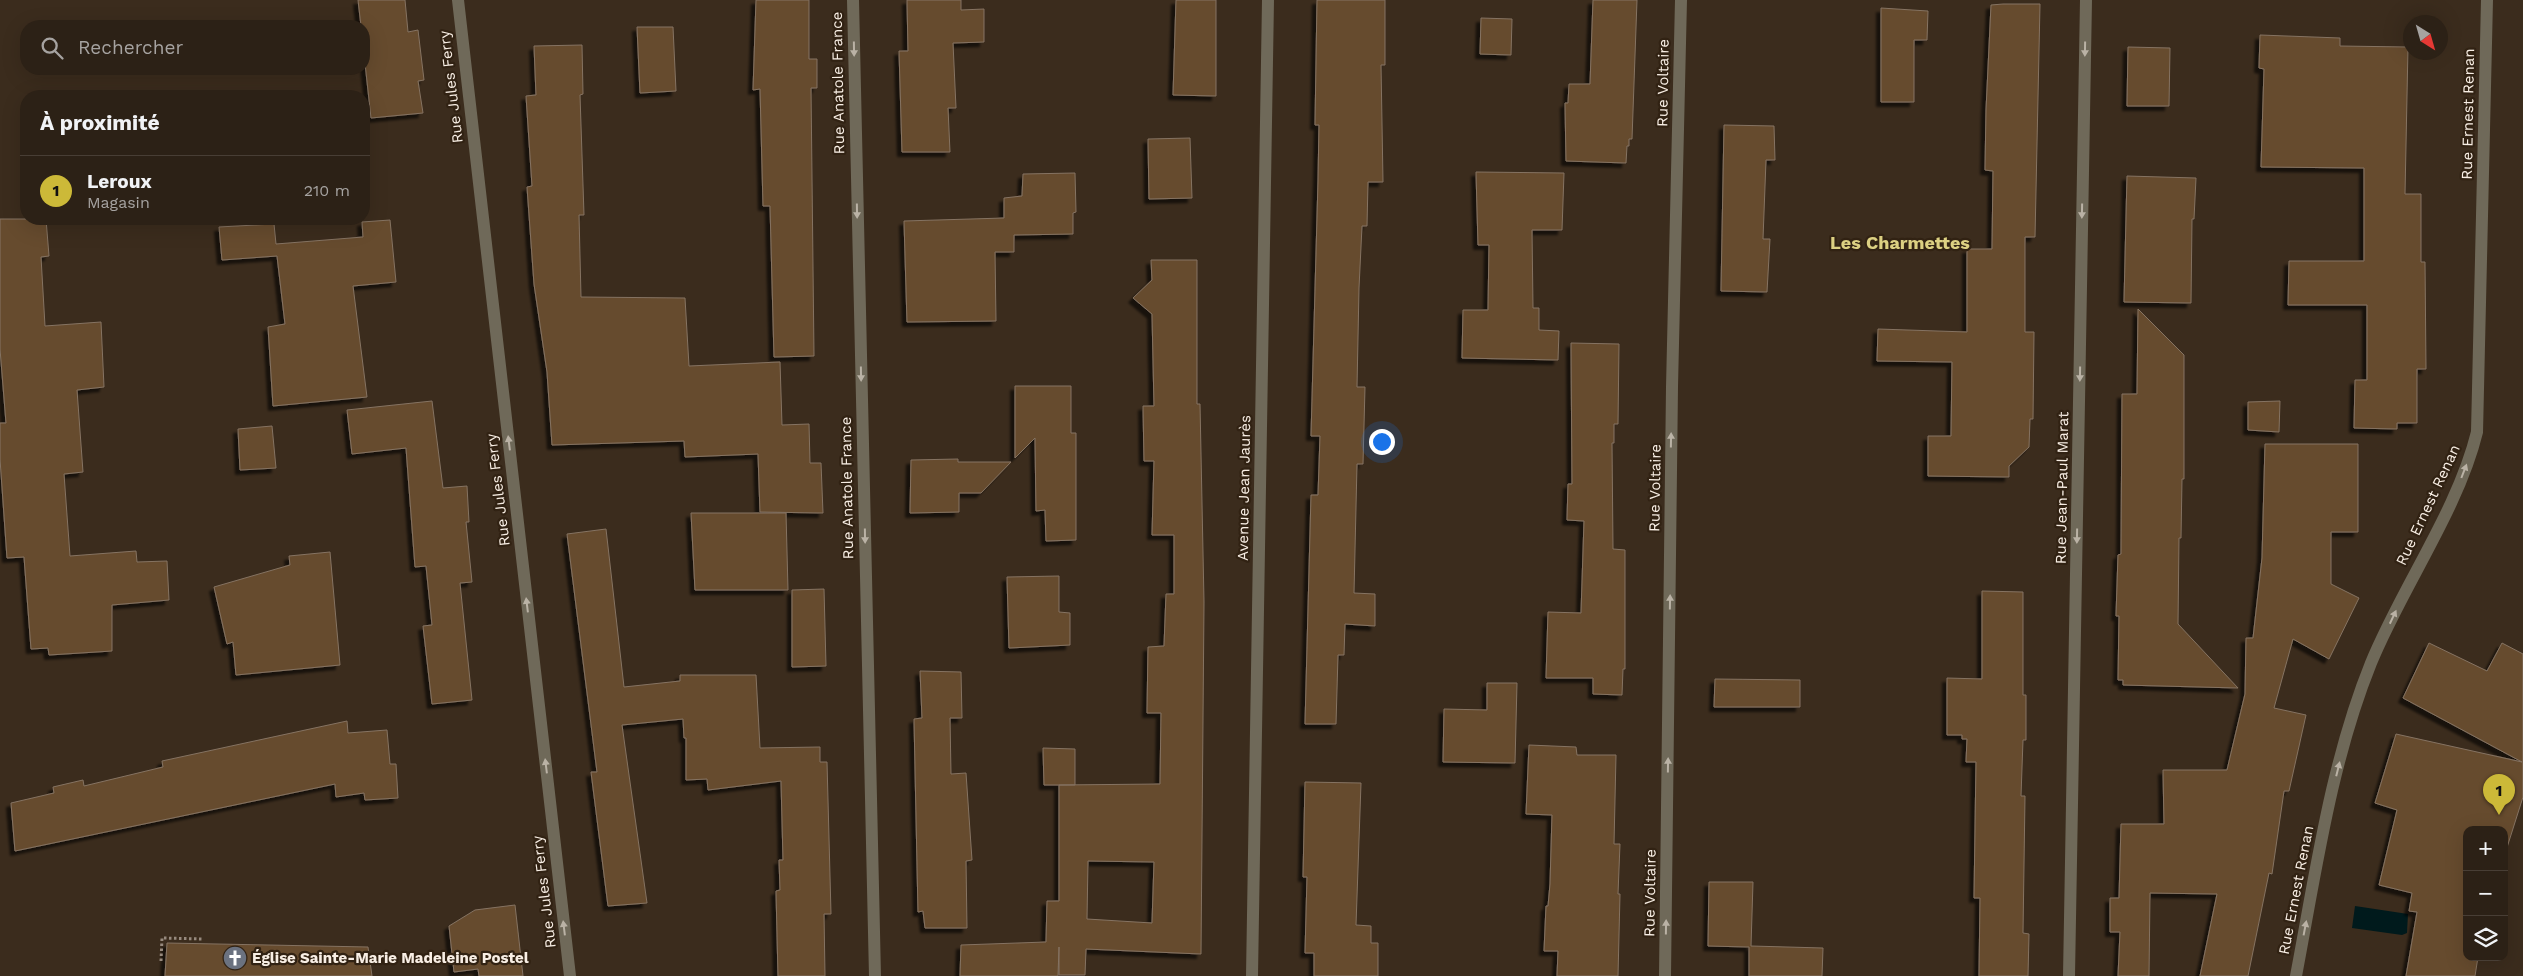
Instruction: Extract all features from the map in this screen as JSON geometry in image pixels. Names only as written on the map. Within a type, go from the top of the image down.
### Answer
[{"type":"street","name":"Rue Jules Ferry","points":[[458,0],[570,976]]},
{"type":"street","name":"Rue Anatole France","points":[[852,0],[875,976]]},
{"type":"street","name":"Avenue Jean Jaurès","points":[[1252,976],[1268,0]]},
{"type":"street","name":"Rue Voltaire","points":[[1665,976],[1672,387],[1681,0]]},
{"type":"street","name":"Rue Jean-Paul Marat","points":[[2069,976],[2086,0]]},
{"type":"street","name":"Rue Ernest Renan","points":[[2296,976],[2334,785],[2357,700],[2372,661],[2461,478],[2477,432],[2487,0]]},
{"type":"path","points":[[161,961],[162,938],[204,939]]},
{"type":"water","points":[[2355,906],[2408,914],[2407,933],[2402,935],[2352,928]]},
{"type":"building","points":[[358,0],[405,0],[408,32],[418,30],[424,80],[418,81],[423,113],[371,118],[370,90],[368,90],[366,75],[370,75],[370,20],[360,20]]},
{"type":"building","points":[[756,0],[809,0],[809,59],[817,59],[817,88],[811,88],[814,356],[774,357],[770,206],[763,206],[760,89],[753,90]]},
{"type":"building","points":[[907,0],[961,0],[961,10],[984,9],[984,42],[953,43],[956,108],[948,108],[950,152],[902,152],[899,51],[908,51]]},
{"type":"building","points":[[1176,0],[1216,0],[1216,96],[1173,95]]},
{"type":"building","points":[[1317,0],[1385,0],[1385,65],[1381,65],[1383,182],[1368,182],[1367,226],[1362,226],[1357,387],[1365,387],[1363,464],[1357,464],[1354,593],[1375,594],[1375,626],[1345,624],[1344,655],[1338,655],[1336,724],[1305,724],[1311,495],[1318,495],[1320,436],[1311,436],[1319,125],[1315,125]]},
{"type":"building","points":[[1593,0],[1637,0],[1632,139],[1629,139],[1629,146],[1627,146],[1626,163],[1566,161],[1565,103],[1568,103],[1569,84],[1590,84]]},
{"type":"building","points":[[2040,4],[2035,237],[2025,237],[2025,332],[2034,332],[2033,419],[2030,419],[2029,447],[2009,466],[2009,477],[1928,476],[1928,436],[1951,436],[1952,362],[1877,361],[1878,329],[1967,332],[1967,249],[1992,249],[1993,171],[1985,170],[1986,110],[1991,5]]},
{"type":"building","points":[[1881,8],[1928,11],[1927,40],[1914,40],[1914,102],[1881,102]]},
{"type":"building","points":[[1481,18],[1512,19],[1511,55],[1480,54]]},
{"type":"building","points":[[637,27],[673,27],[676,91],[640,93]]},
{"type":"building","points":[[2260,35],[2340,38],[2340,46],[2403,47],[2403,60],[2408,60],[2405,194],[2421,194],[2421,262],[2425,262],[2426,369],[2417,369],[2417,423],[2397,423],[2397,429],[2354,428],[2355,380],[2367,380],[2367,305],[2288,305],[2289,261],[2364,261],[2364,168],[2261,167],[2264,69],[2259,68]]},
{"type":"building","points":[[582,45],[583,94],[580,95],[584,215],[579,215],[581,297],[685,298],[689,366],[780,362],[782,425],[809,424],[810,463],[821,463],[823,513],[760,512],[758,454],[685,457],[684,441],[552,445],[547,372],[534,284],[527,187],[532,186],[526,96],[536,95],[534,46]]},
{"type":"building","points":[[2128,47],[2170,48],[2169,106],[2127,106]]},
{"type":"building","points":[[1724,125],[1774,126],[1775,160],[1766,160],[1763,239],[1770,239],[1767,292],[1721,291]]},
{"type":"building","points":[[1190,138],[1192,198],[1149,199],[1148,139]]},
{"type":"building","points":[[1476,172],[1564,173],[1562,230],[1532,230],[1533,308],[1539,308],[1539,330],[1559,331],[1558,360],[1462,358],[1463,310],[1488,310],[1489,245],[1478,245]]},
{"type":"building","points":[[1075,173],[1076,212],[1073,213],[1073,234],[1014,235],[1014,252],[995,252],[996,321],[907,322],[904,221],[1004,218],[1004,198],[1022,196],[1023,174]]},
{"type":"building","points":[[2127,176],[2196,178],[2194,219],[2192,219],[2191,303],[2124,302]]},
{"type":"building","points":[[0,219],[20,219],[20,225],[46,225],[49,256],[41,257],[45,326],[101,322],[104,387],[77,390],[83,472],[64,474],[70,556],[136,551],[137,562],[167,561],[169,600],[112,605],[112,651],[49,655],[48,648],[31,649],[24,557],[7,558],[0,459],[0,423],[6,423],[0,349]]},
{"type":"building","points":[[390,220],[396,282],[353,286],[367,397],[273,406],[268,327],[285,324],[277,256],[222,260],[219,227],[274,225],[276,244],[363,237],[362,225],[370,225],[370,221]]},
{"type":"building","points":[[1151,260],[1197,260],[1197,404],[1200,404],[1204,602],[1201,954],[1086,949],[1085,975],[1059,975],[1059,947],[1058,976],[960,976],[961,945],[1046,942],[1047,901],[1059,901],[1059,785],[1160,784],[1161,713],[1147,713],[1148,647],[1164,646],[1166,594],[1174,594],[1174,535],[1152,535],[1154,461],[1144,461],[1143,406],[1154,406],[1152,314],[1133,298],[1152,280]],"holes":[[[1088,861],[1154,862],[1152,923],[1087,919]]]},
{"type":"building","points":[[2138,309],[2184,355],[2184,479],[2182,479],[2181,538],[2179,538],[2178,624],[2238,688],[2123,685],[2123,680],[2118,680],[2119,616],[2116,616],[2118,555],[2121,554],[2122,394],[2137,394]]},
{"type":"building","points":[[1571,343],[1619,344],[1618,424],[1614,424],[1614,443],[1612,443],[1613,549],[1625,550],[1625,669],[1623,669],[1622,695],[1593,694],[1593,678],[1546,678],[1548,612],[1581,613],[1584,521],[1567,520],[1568,484],[1572,484]]},
{"type":"building","points":[[1015,386],[1071,386],[1071,433],[1076,433],[1076,540],[1046,541],[1045,510],[1036,511],[1035,438],[1015,458]]},
{"type":"building","points":[[432,401],[443,488],[467,486],[469,522],[466,522],[472,582],[460,583],[472,700],[432,704],[423,626],[432,625],[426,566],[415,567],[406,448],[352,454],[347,410]]},
{"type":"building","points":[[2280,401],[2279,432],[2248,430],[2248,402]]},
{"type":"building","points":[[272,426],[276,468],[240,470],[238,429]]},
{"type":"building","points":[[2265,444],[2358,444],[2358,532],[2331,532],[2331,584],[2359,598],[2329,659],[2293,639],[2274,708],[2306,715],[2289,791],[2284,791],[2272,874],[2269,873],[2248,976],[2200,976],[2217,894],[2150,893],[2149,976],[2118,976],[2120,932],[2110,932],[2110,898],[2119,898],[2121,824],[2164,824],[2163,770],[2227,770],[2245,694],[2246,638],[2253,638],[2262,558]]},
{"type":"building","points":[[958,459],[958,462],[1011,462],[981,493],[959,493],[959,512],[910,513],[911,460]]},
{"type":"building","points":[[691,513],[786,513],[788,590],[695,590]]},
{"type":"building","points":[[606,529],[624,687],[680,681],[680,675],[756,675],[760,748],[820,747],[820,762],[827,762],[831,914],[824,914],[825,976],[778,976],[776,891],[780,890],[779,860],[783,860],[781,781],[708,790],[707,779],[686,780],[686,738],[684,738],[683,719],[622,725],[647,903],[608,906],[591,772],[597,772],[567,534]]},
{"type":"building","points":[[330,552],[340,665],[236,675],[233,642],[227,644],[214,587],[290,565],[289,556]]},
{"type":"building","points":[[1059,576],[1059,612],[1070,613],[1070,645],[1009,648],[1007,577]]},
{"type":"building","points":[[824,589],[826,666],[792,667],[792,590]]},
{"type":"building","points":[[1982,591],[2023,592],[2023,695],[2026,695],[2026,740],[2023,740],[2021,796],[2025,796],[2023,933],[2029,934],[2028,976],[1979,976],[1980,898],[1974,898],[1976,762],[1966,762],[1967,739],[1962,739],[1962,735],[1947,735],[1947,678],[1982,679]]},
{"type":"building","points":[[2429,643],[2487,671],[2502,643],[2523,654],[2523,797],[2508,844],[2508,826],[2463,826],[2463,961],[2477,961],[2475,976],[2406,976],[2417,912],[2409,911],[2412,893],[2379,885],[2397,810],[2375,803],[2396,734],[2522,762],[2403,698]]},
{"type":"building","points":[[920,671],[961,672],[962,718],[950,718],[951,774],[966,773],[972,860],[966,861],[967,928],[925,928],[923,911],[918,912],[914,719],[922,718]]},
{"type":"building","points":[[1715,679],[1800,680],[1800,707],[1714,707]]},
{"type":"building","points":[[1487,683],[1517,683],[1515,763],[1443,762],[1444,709],[1487,710]]},
{"type":"building","points":[[347,721],[348,733],[387,730],[390,764],[396,764],[398,798],[365,800],[364,793],[336,797],[335,784],[15,851],[11,803],[54,793],[53,787],[83,780],[84,786],[163,767],[162,761]]},
{"type":"building","points":[[1529,745],[1576,747],[1577,755],[1616,755],[1614,844],[1620,844],[1618,976],[1557,976],[1558,951],[1544,951],[1546,906],[1548,906],[1550,884],[1552,815],[1526,814]]},
{"type":"building","points":[[1043,748],[1075,749],[1075,785],[1044,785]]},
{"type":"building","points":[[1305,782],[1361,783],[1356,925],[1371,926],[1371,943],[1378,943],[1378,976],[1314,976],[1314,953],[1305,953],[1307,877],[1303,877]]},
{"type":"building","points":[[1709,882],[1753,882],[1751,946],[1823,948],[1822,976],[1749,976],[1749,947],[1708,946]]},
{"type":"building","points":[[515,905],[523,976],[479,976],[478,969],[454,972],[449,926],[475,910]]},
{"type":"building","name":"Église Sainte-Marie Madeleine Postel","points":[[167,943],[368,947],[372,976],[165,976]]},
{"type":"place","name":"Leroux","points":[[2499,815]]},
{"type":"place","name":"Église Sainte-Marie Madeleine Postel","points":[[235,958]]},
{"type":"district","name":"Les Charmettes","points":[[1900,242]]}]
